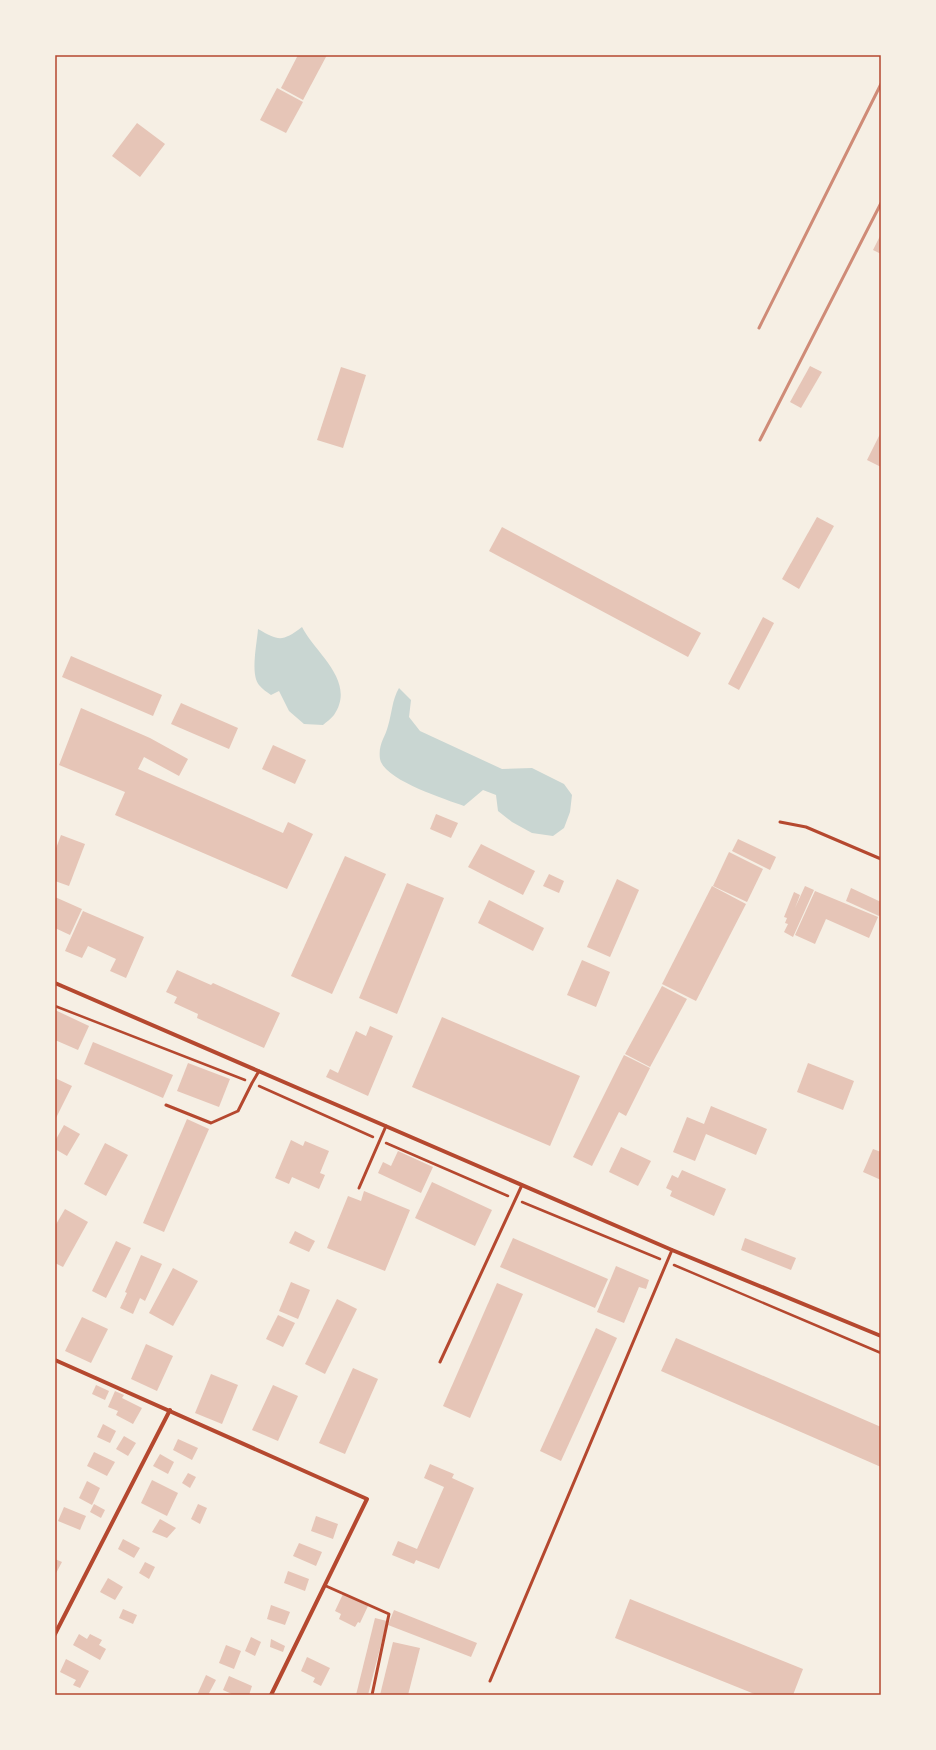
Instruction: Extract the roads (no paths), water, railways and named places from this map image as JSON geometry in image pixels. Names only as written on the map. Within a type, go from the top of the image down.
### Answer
[{"type":"street","points":[[55,983],[672,1250],[881,1336]]},
{"type":"street","points":[[55,1360],[367,1499],[326,1586],[271,1695]]},
{"type":"street","points":[[55,1634],[170,1410]]},
{"type":"lane","points":[[780,822],[806,827],[881,859]]},
{"type":"lane","points":[[166,1105],[211,1123],[238,1111],[259,1071]]},
{"type":"lane","points":[[359,1188],[386,1126]]},
{"type":"lane","points":[[440,1362],[522,1185]]},
{"type":"lane","points":[[490,1681],[672,1250]]},
{"type":"lane","points":[[326,1586],[389,1614],[372,1695]]},
{"type":"railway","points":[[759,328],[881,84]]},
{"type":"railway","points":[[760,440],[881,203]]}]
